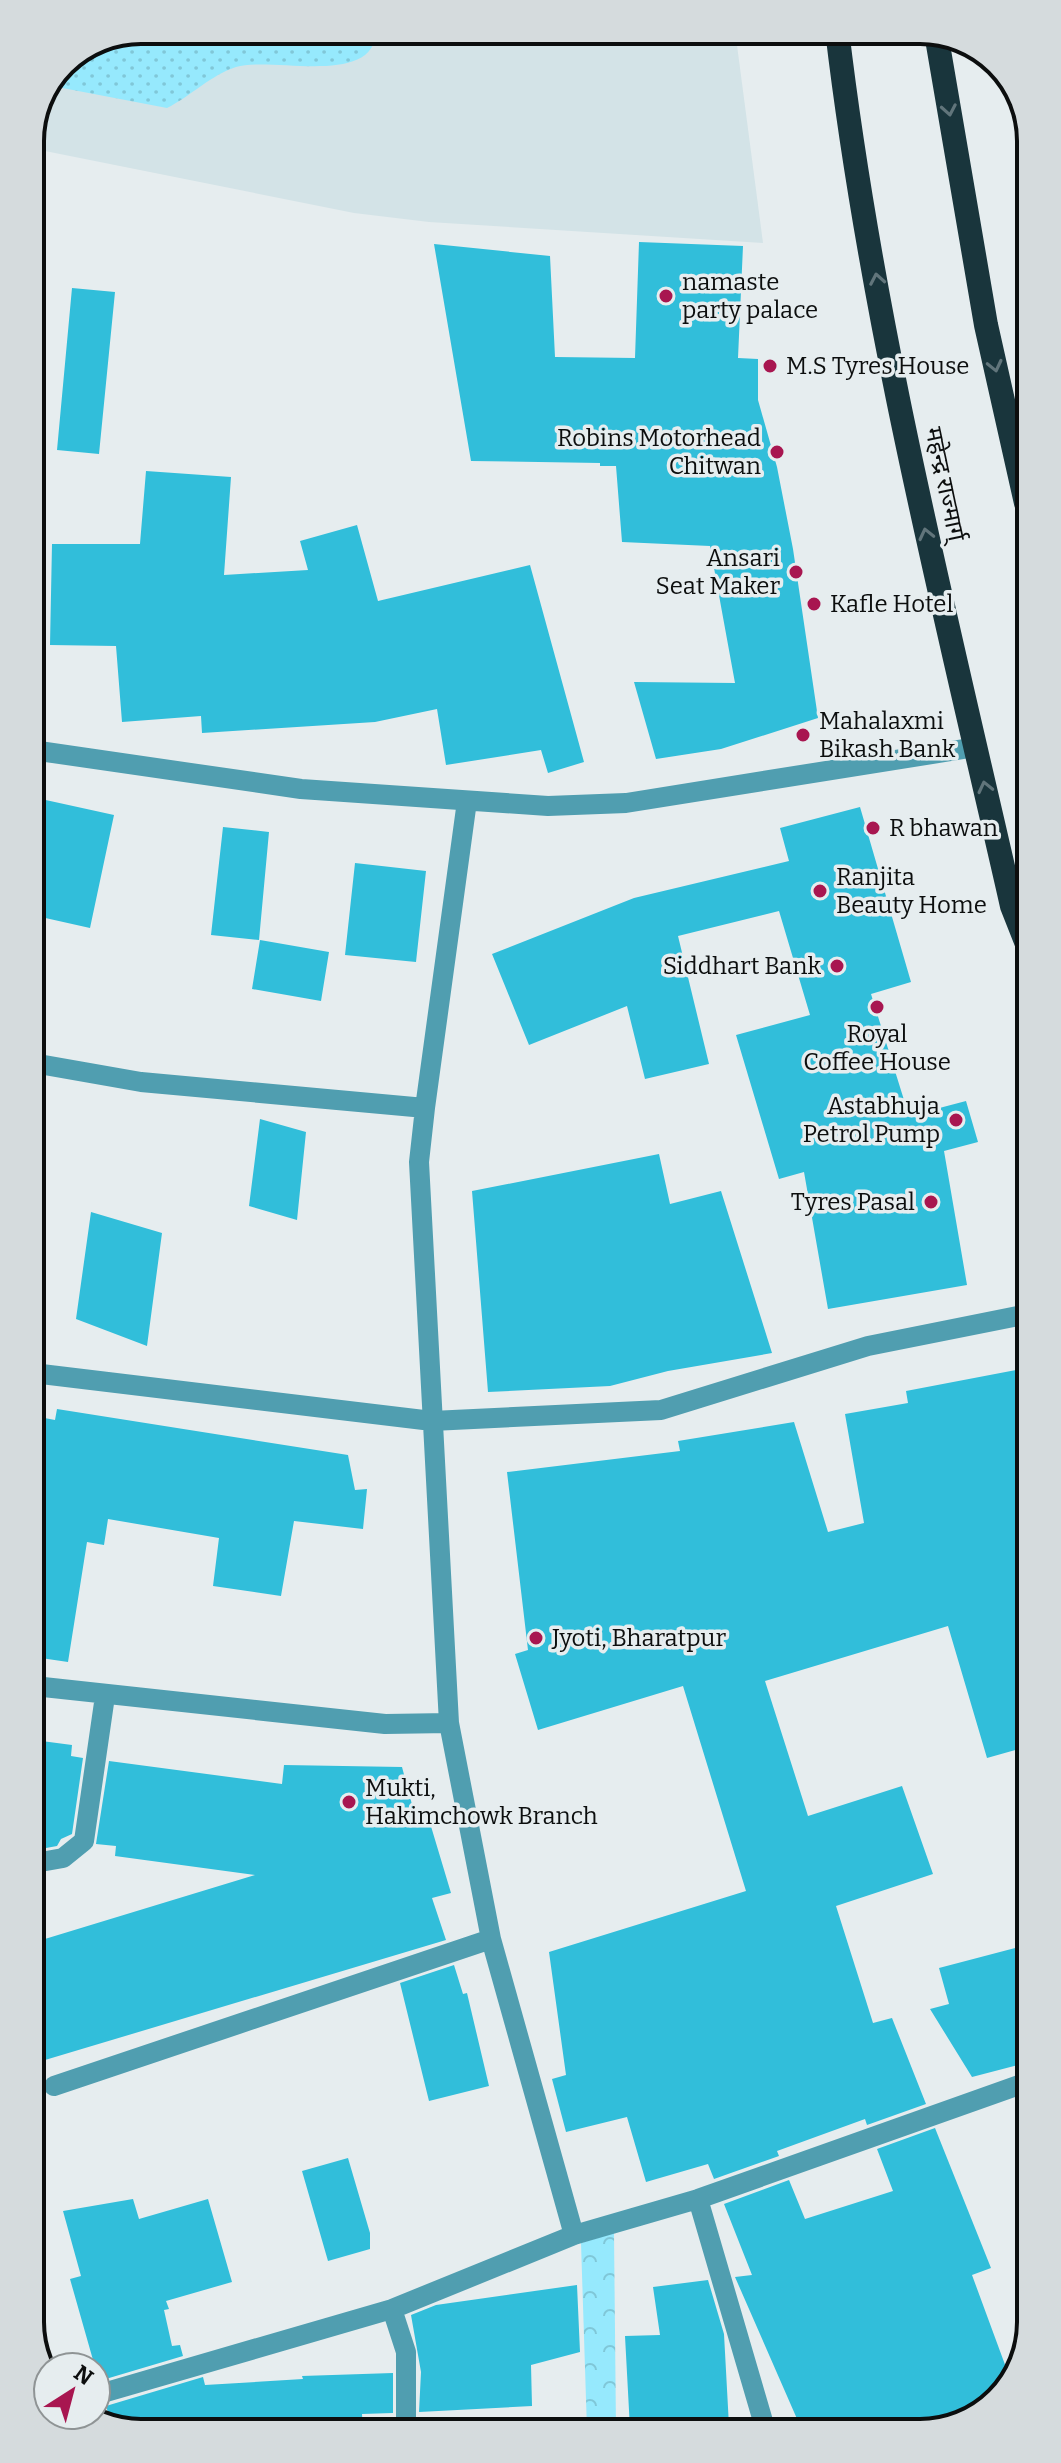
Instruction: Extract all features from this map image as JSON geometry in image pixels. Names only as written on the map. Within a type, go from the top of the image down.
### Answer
[{"type":"highway","name":"महेन्द्र राज्मार्ग्","points":[[839,44],[883,320],[920,508],[1017,919]]},
{"type":"highway","points":[[938,46],[986,325],[1017,463]]},
{"type":"street","points":[[44,752],[301,789],[548,806],[626,803],[976,747]]},
{"type":"street","points":[[467,801],[419,1162],[449,1723],[491,1939],[574,2235]]},
{"type":"street","points":[[44,1065],[141,1082],[425,1108]]},
{"type":"street","points":[[44,1374],[432,1421],[661,1410],[868,1346],[1017,1316]]},
{"type":"street","points":[[44,1687],[385,1724],[449,1723]]},
{"type":"street","points":[[44,1861],[63,1858],[84,1841],[105,1696]]},
{"type":"street","points":[[54,2086],[491,1939]]},
{"type":"street","points":[[112,2390],[392,2309],[574,2235],[698,2199],[1017,2086]]},
{"type":"street","points":[[698,2199],[762,2419]]},
{"type":"street","points":[[392,2309],[406,2352],[406,2419]]},
{"type":"shaded area","points":[[737,44],[763,243],[429,222],[354,213],[44,151],[47,116],[64,82],[77,68],[110,49],[129,45]]},
{"type":"green space","points":[[372,44],[359,59],[341,64],[236,67],[167,108],[60,88],[77,68],[93,57],[129,45]]},
{"type":"green space","points":[[614,2233],[616,2419],[587,2419],[581,2243]]},
{"type":"building","points":[[639,242],[743,246],[738,358],[758,359],[758,400],[777,467],[793,549],[818,718],[721,749],[656,759],[634,682],[735,683],[710,546],[622,542],[616,466],[600,466],[600,463],[471,461],[434,244],[550,256],[555,357],[635,358]]},
{"type":"building","points":[[72,288],[115,292],[99,454],[57,450]]},
{"type":"building","points":[[146,471],[231,477],[224,575],[308,570],[300,541],[357,525],[378,601],[530,565],[584,762],[548,773],[541,750],[446,765],[437,709],[375,722],[202,733],[201,716],[122,722],[116,646],[50,645],[52,544],[140,544]]},
{"type":"building","points":[[44,800],[114,815],[90,928],[44,918]]},
{"type":"building","points":[[860,807],[911,982],[871,994],[909,1116],[966,1101],[978,1142],[944,1151],[967,1285],[828,1309],[804,1172],[779,1179],[736,1035],[810,1015],[779,911],[678,936],[709,1064],[645,1079],[627,1006],[529,1045],[492,954],[634,898],[789,861],[780,828]]},
{"type":"building","points":[[223,827],[269,832],[259,940],[211,935]]},
{"type":"building","points":[[355,863],[426,871],[416,962],[345,955]]},
{"type":"building","points":[[260,940],[329,952],[321,1001],[252,989]]},
{"type":"building","points":[[260,1119],[306,1132],[297,1220],[249,1206]]},
{"type":"building","points":[[659,1154],[670,1204],[721,1191],[772,1353],[668,1371],[610,1386],[488,1392],[472,1191]]},
{"type":"building","points":[[91,1212],[162,1233],[147,1346],[76,1319]]},
{"type":"building","points":[[1016,1370],[1017,1749],[987,1758],[948,1626],[765,1681],[808,1816],[902,1786],[933,1874],[836,1906],[873,2023],[892,2018],[926,2104],[867,2125],[865,2119],[777,2151],[779,2156],[714,2179],[708,2164],[646,2182],[627,2117],[566,2132],[552,2079],[566,2075],[549,1952],[746,1891],[683,1686],[538,1730],[515,1654],[528,1650],[507,1472],[680,1451],[678,1441],[794,1422],[828,1532],[864,1523],[845,1414],[908,1403],[906,1391]]},
{"type":"building","points":[[57,1409],[348,1455],[355,1490],[367,1489],[363,1529],[294,1521],[281,1596],[213,1586],[219,1538],[108,1519],[104,1545],[87,1542],[68,1662],[44,1658],[44,1418],[55,1420]]},
{"type":"building","points":[[44,1741],[72,1745],[71,1756],[83,1758],[72,1834],[61,1839],[57,1846],[44,1848]]},
{"type":"building","points":[[109,1761],[282,1784],[284,1765],[402,1767],[418,1827],[430,1823],[451,1893],[432,1898],[446,1940],[44,2060],[44,1939],[255,1875],[115,1856],[116,1846],[96,1844]]},
{"type":"building","points":[[1017,1947],[1017,2065],[972,2077],[930,2009],[949,2004],[939,1968]]},
{"type":"building","points":[[454,1965],[463,1994],[467,1993],[489,2086],[429,2101],[400,1983]]},
{"type":"building","points":[[935,2128],[991,2268],[972,2275],[1006,2366],[989,2391],[951,2414],[920,2419],[797,2419],[735,2277],[752,2275],[724,2204],[789,2180],[805,2219],[893,2191],[877,2149]]},
{"type":"building","points":[[348,2158],[370,2233],[370,2249],[328,2261],[302,2171]]},
{"type":"building","points":[[133,2199],[139,2219],[208,2199],[232,2282],[166,2301],[169,2309],[164,2310],[172,2346],[180,2345],[183,2356],[112,2377],[112,2351],[90,2351],[70,2279],[81,2276],[63,2211]]},
{"type":"building","points":[[708,2280],[724,2334],[729,2419],[629,2419],[625,2336],[660,2335],[653,2287]]},
{"type":"building","points":[[577,2285],[580,2352],[531,2365],[532,2406],[419,2412],[421,2372],[411,2315],[436,2305]]},
{"type":"building","points":[[393,2373],[393,2413],[362,2414],[362,2419],[135,2419],[112,2415],[112,2404],[203,2377],[205,2385],[303,2379],[302,2376]]},
{"type":"place","name":"namaste party palace","points":[[666,296]]},
{"type":"place","name":"M.S Tyres House","points":[[770,366]]},
{"type":"place","name":"Robins Motorhead Chitwan","points":[[777,452]]},
{"type":"place","name":"Ansari Seat Maker","points":[[796,572]]},
{"type":"place","name":"Kafle Hotel","points":[[814,604]]},
{"type":"place","name":"Mahalaxmi Bikash Bank","points":[[803,735]]},
{"type":"place","name":"R bhawan","points":[[873,828]]},
{"type":"place","name":"Ranjita Beauty Home","points":[[820,891]]},
{"type":"place","name":"Siddhart Bank","points":[[837,966]]},
{"type":"place","name":"Royal Coffee House","points":[[877,1007]]},
{"type":"place","name":"Astabhuja Petrol Pump","points":[[956,1120]]},
{"type":"place","name":"Tyres Pasal","points":[[931,1202]]},
{"type":"place","name":"Jyoti, Bharatpur","points":[[536,1638]]},
{"type":"place","name":"Mukti, Hakimchowk Branch","points":[[349,1802]]}]
